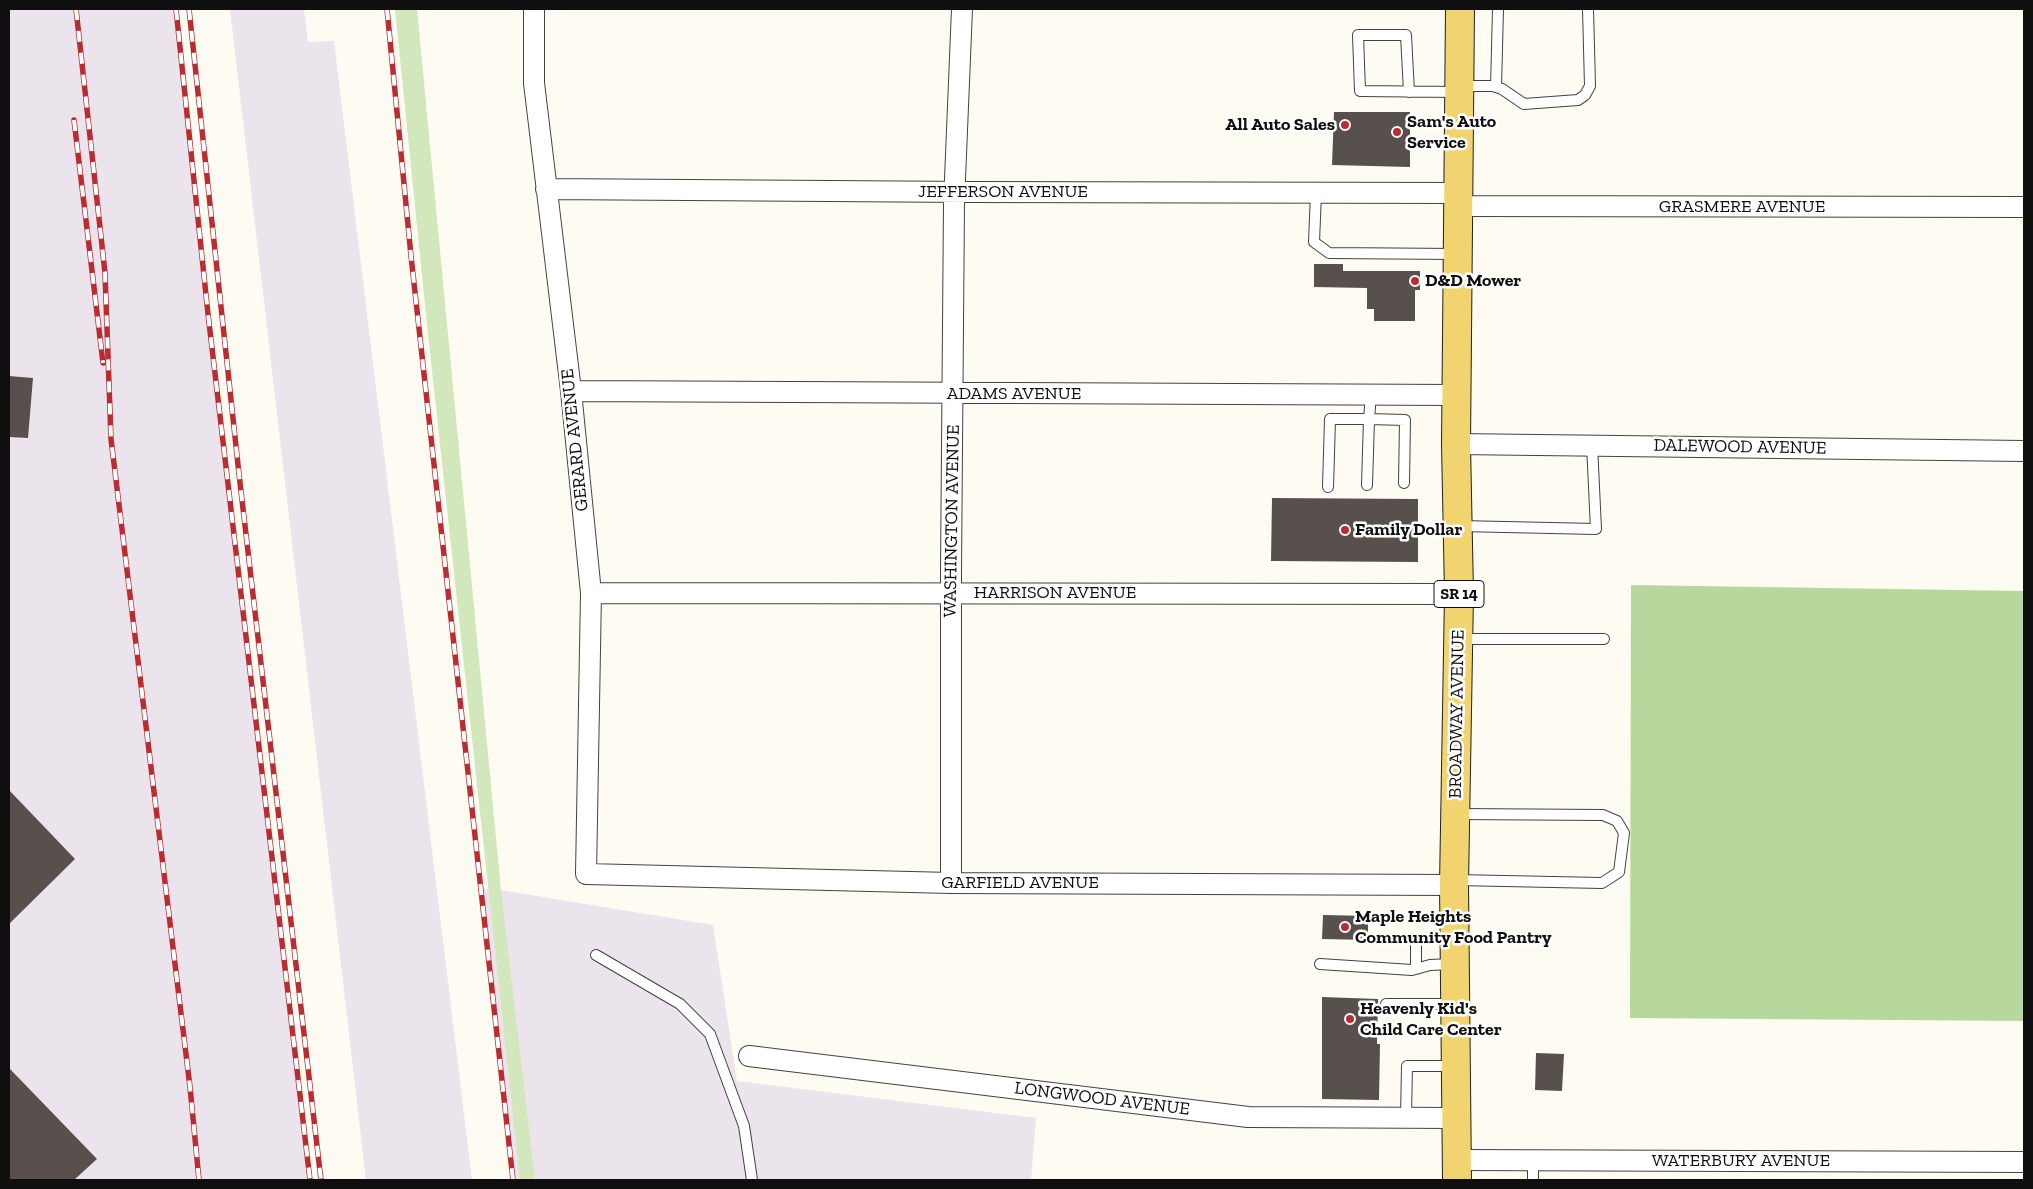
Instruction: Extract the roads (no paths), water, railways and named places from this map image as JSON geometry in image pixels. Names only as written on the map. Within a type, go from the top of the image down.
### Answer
[{"type":"main road","name":"BROADWAY AVENUE","points":[[1457,1170],[1454,883],[1459,594],[1456,444],[1460,200],[1460,9]]},
{"type":"street","name":"GERARD AVENUE","points":[[534,9],[534,83],[571,391],[590,593],[586,874]]},
{"type":"street","name":"WASHINGTON AVENUE","points":[[952,883],[951,592],[954,192],[962,9]]},
{"type":"street","name":"JEFFERSON AVENUE","points":[[546,189],[1316,193],[1460,200]]},
{"type":"street","name":"GRASMERE AVENUE","points":[[1460,200],[2024,207]]},
{"type":"street","name":"ADAMS AVENUE","points":[[571,391],[1457,395]]},
{"type":"street","name":"DALEWOOD AVENUE","points":[[1456,444],[2024,451]]},
{"type":"street","name":"HARRISON AVENUE","points":[[590,593],[1459,594]]},
{"type":"street","name":"GARFIELD AVENUE","points":[[586,874],[952,883],[1454,883]]},
{"type":"street","name":"LONGWOOD AVENUE","points":[[749,1056],[1248,1117],[1457,1118]]},
{"type":"street","name":"WATERBURY AVENUE","points":[[1457,1170],[2024,1162]]},
{"type":"lane","points":[[1496,87],[1498,9]]},
{"type":"lane","points":[[1408,92],[1406,36],[1358,36],[1360,92],[1408,92],[1496,87],[1524,104],[1578,100],[1585,95],[1590,86],[1588,9]]},
{"type":"lane","points":[[1316,193],[1314,242],[1329,253],[1459,254]]},
{"type":"lane","points":[[1368,485],[1371,395]]},
{"type":"lane","points":[[1328,487],[1330,419],[1405,420],[1404,483]]},
{"type":"lane","points":[[1458,526],[1596,529],[1592,446]]},
{"type":"lane","points":[[1458,639],[1604,639]]},
{"type":"lane","points":[[1454,883],[1602,882],[1619,872],[1624,833],[1617,821],[1603,815],[1456,814]]},
{"type":"lane","points":[[1416,943],[1416,969]]},
{"type":"lane","points":[[596,955],[680,1004],[710,1034],[744,1126],[752,1180]]},
{"type":"lane","points":[[1320,964],[1416,969],[1430,965],[1455,964]]},
{"type":"lane","points":[[1386,1004],[1456,1004]]},
{"type":"lane","points":[[1406,1118],[1407,1066],[1456,1066]]},
{"type":"railway","points":[[76,9],[105,273],[111,439],[190,1087],[199,1180]]},
{"type":"railway","points":[[176,9],[208,314],[310,1180]]},
{"type":"railway","points":[[189,9],[239,474],[321,1180]]},
{"type":"railway","points":[[387,9],[411,256],[513,1180]]},
{"type":"railway","points":[[74,120],[103,363]]},
{"type":"place","name":"All Auto Sales","points":[[1345,125]]},
{"type":"place","name":"Sam's Auto Service","points":[[1397,132]]},
{"type":"place","name":"D&D Mower","points":[[1415,281]]},
{"type":"place","name":"Family Dollar","points":[[1345,530]]},
{"type":"place","name":"Maple Heights Community Food Pantry","points":[[1345,927]]},
{"type":"place","name":"Heavenly Kid's Child Care Center","points":[[1350,1019]]}]
